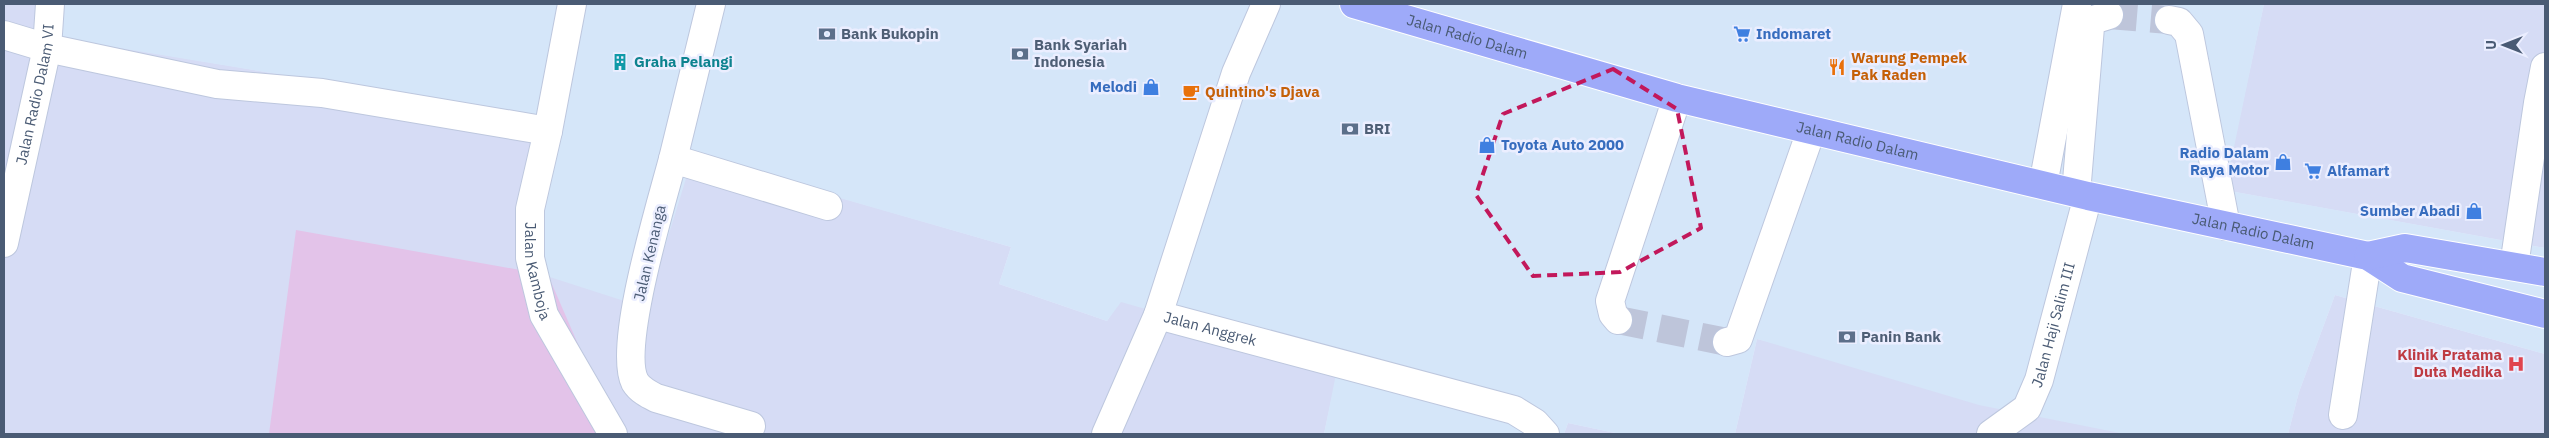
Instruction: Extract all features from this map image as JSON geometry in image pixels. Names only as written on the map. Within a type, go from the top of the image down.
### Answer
[{"type":"main road","name":"Jalan Radio Dalam","points":[[1354,4],[1676,98],[2082,194],[2368,256],[2402,278],[2545,314]]},
{"type":"main road","name":"Jalan Radio Dalam","points":[[2368,256],[2406,248],[2545,272]]},
{"type":"street","name":"Jalan Radio Dalam VI","points":[[4,243],[47,48],[50,4]]},
{"type":"street","name":"Jalan Kamboja","points":[[572,4],[548,131],[530,209],[530,258],[544,315],[613,434]]},
{"type":"street","name":"Jalan Kenanga","points":[[711,4],[643,273],[632,354],[635,381],[643,391],[656,398],[751,426]]},
{"type":"street","name":"Jalan Anggrek","points":[[1266,4],[1236,73],[1158,315],[1514,410],[1535,423],[1545,434]]},
{"type":"street","points":[[2043,185],[2077,4]]},
{"type":"street","name":"Jalan Haji Salim III","points":[[1991,434],[2027,408],[2039,380],[2082,194],[2090,27],[2093,20],[2109,15]]},
{"type":"street","points":[[2169,20],[2179,22],[2189,34],[2226,226]]},
{"type":"street","points":[[4,36],[47,48],[217,84],[322,94],[548,131]]},
{"type":"street","points":[[2514,266],[2545,67]]},
{"type":"street","points":[[1618,320],[1612,314],[1610,301],[1676,98]]},
{"type":"street","points":[[1728,342],[1738,339],[1811,131]]},
{"type":"street","points":[[673,159],[828,206]]},
{"type":"street","points":[[2343,415],[2368,256]]},
{"type":"street","points":[[1106,434],[1158,315]]},
{"type":"highlighted area","points":[[1613,69],[1677,109],[1701,228],[1620,272],[1533,276],[1476,195],[1503,114]]},
{"type":"shaded area","points":[[4,4],[65,4],[58,37],[338,84],[554,123],[528,270],[548,275],[693,155],[1011,247],[999,284],[1107,321],[1120,301],[1339,364],[1324,434],[4,434]]},
{"type":"shaded area","points":[[65,4],[2264,4],[2225,190],[2545,248],[2545,354],[2335,295],[2299,392],[2288,434],[2125,434],[1979,405],[1757,339],[1735,434],[1620,434],[1568,423],[1564,434],[1324,434],[1338,364],[1121,302],[1107,321],[999,284],[1011,247],[693,156],[646,308],[528,270],[554,123],[338,84],[58,38]]},
{"type":"shaded area","points":[[2264,4],[2545,4],[2545,248],[2224,190]]},
{"type":"shaded area","points":[[296,230],[548,275],[594,381],[628,434],[269,434]]},
{"type":"shaded area","points":[[2335,295],[2545,354],[2545,434],[2288,434],[2299,392]]},
{"type":"shaded area","points":[[1757,339],[2150,434],[1735,434]]},
{"type":"shaded area","points":[[1568,423],[1620,434],[1564,434]]},
{"type":"tunnel","points":[[2109,15],[2169,20]]},
{"type":"tunnel","points":[[1618,320],[1727,342]]},
{"type":"place","name":"Bank Bukopin","points":[[827,34]]},
{"type":"place","name":"Indomaret","points":[[1742,34]]},
{"type":"place","name":"Bank Syariah Indonesia","points":[[1020,54]]},
{"type":"place","name":"Graha Pelangi","points":[[620,62]]},
{"type":"place","name":"Warung Pempek Pak Raden","points":[[1837,67]]},
{"type":"place","name":"Melodi","points":[[1151,87]]},
{"type":"place","name":"Quintino's Djava","points":[[1191,92]]},
{"type":"place","name":"BRI","points":[[1350,129]]},
{"type":"place","name":"Toyota Auto 2000","points":[[1487,145]]},
{"type":"place","name":"Radio Dalam Raya Motor","points":[[2283,162]]},
{"type":"place","name":"Alfamart","points":[[2313,171]]},
{"type":"place","name":"Sumber Abadi","points":[[2474,211]]},
{"type":"place","name":"Panin Bank","points":[[1847,337]]},
{"type":"place","name":"Klinik Pratama Duta Medika","points":[[2516,364]]}]
